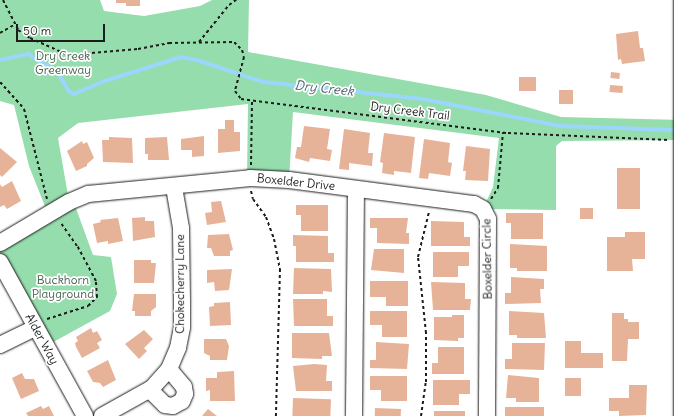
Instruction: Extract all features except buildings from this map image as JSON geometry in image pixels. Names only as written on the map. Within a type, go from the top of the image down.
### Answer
[{"type":"street","points":[[682,416],[684,2]]},
{"type":"street","name":"Boxelder Drive","points":[[0,243],[53,211],[91,193],[174,187],[250,178],[356,189]]},
{"type":"street","name":"Chokecherry Lane","points":[[102,416],[150,390],[168,369],[178,348],[182,327],[181,228],[174,187]]},
{"type":"street","points":[[354,416],[356,189]]},
{"type":"street","name":"Boxelder Circle","points":[[356,189],[474,204],[483,209],[487,215],[487,416]]},
{"type":"street","name":"Alder Way","points":[[0,262],[85,416]]},
{"type":"street","points":[[0,345],[34,326]]},
{"type":"street","points":[[150,390],[166,405],[173,406],[182,401],[185,394],[184,387],[168,369]]},
{"type":"path","name":"Dry Creek Trail","points":[[3,0],[14,25],[30,38],[68,55],[199,42],[234,42],[243,51],[242,66],[237,81],[237,97],[502,132],[683,140]]},
{"type":"path","points":[[199,42],[229,5],[236,0]]},
{"type":"path","points":[[0,33],[14,25]]},
{"type":"path","points":[[0,82],[24,109],[41,182],[53,211],[80,250],[96,281],[97,297],[88,306],[34,326]]},
{"type":"path","points":[[252,100],[250,178],[252,198],[270,225],[280,270],[276,416]]},
{"type":"path","points":[[483,209],[498,188],[502,132]]},
{"type":"path","points":[[421,416],[426,382],[426,333],[418,257],[432,199]]},
{"type":"green space","name":"Dry Creek Greenway","points":[[0,0],[100,0],[104,11],[144,16],[200,6],[212,0],[249,0],[248,52],[486,95],[561,117],[683,120],[683,140],[562,141],[556,146],[556,210],[483,209],[493,187],[499,138],[293,112],[289,180],[247,178],[248,104],[78,123],[58,138],[69,201],[73,200],[93,255],[111,257],[117,294],[110,311],[46,346],[0,262],[0,243],[48,214],[29,166],[14,105],[0,101]]},
{"type":"waterway","name":"Dry Creek","points":[[0,60],[28,54],[58,72],[69,91],[74,94],[105,81],[181,57],[197,60],[264,82],[423,99],[561,126],[672,130]]},
{"type":"park label","name":"Buckhorn Playground","points":[[63,287]]}]
